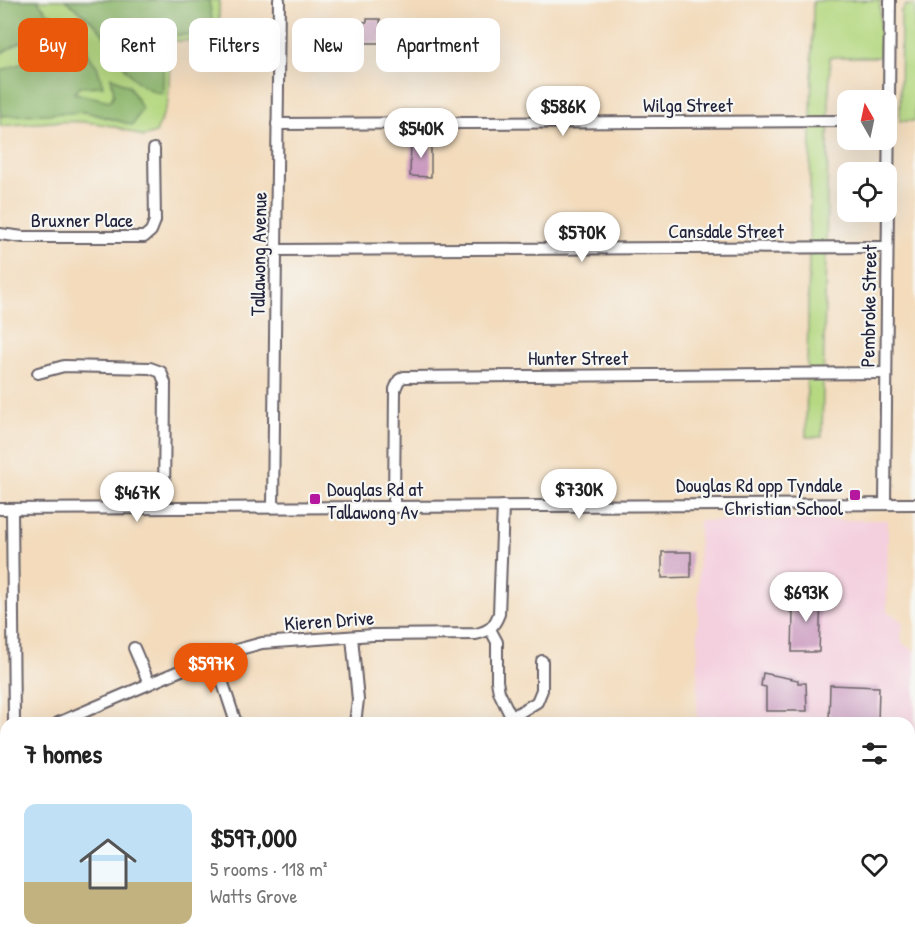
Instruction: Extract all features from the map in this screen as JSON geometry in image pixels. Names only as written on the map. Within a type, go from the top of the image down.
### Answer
[{"type":"street","name":"Tallawong Avenue","points":[[273,507],[279,0]]},
{"type":"street","name":"Pembroke Street","points":[[888,90],[890,0]]},
{"type":"street","name":"Wilga Street","points":[[277,124],[837,121]]},
{"type":"street","name":"Bruxner Place","points":[[0,234],[23,237],[144,237],[151,231],[155,221],[154,149]]},
{"type":"street","name":"Pembroke Street","points":[[885,504],[887,150]]},
{"type":"street","name":"Cansdale Street","points":[[276,250],[888,247]]},
{"type":"street","points":[[38,373],[64,366],[153,368],[160,372],[165,383],[164,508]]},
{"type":"street","name":"Hunter Street","points":[[394,507],[395,389],[399,380],[404,377],[885,373]]},
{"type":"street","points":[[0,508],[915,504]]},
{"type":"street","points":[[502,506],[500,614],[496,624],[490,629],[497,642],[497,681],[512,717]]},
{"type":"street","points":[[12,508],[14,717]]},
{"type":"street","name":"Kieren Drive","points":[[72,717],[214,656],[262,643],[373,635],[476,634],[490,629]]},
{"type":"street","points":[[0,634],[13,633]]},
{"type":"street","points":[[352,637],[358,699],[356,717]]},
{"type":"street","points":[[134,648],[149,683]]},
{"type":"street","points":[[214,656],[234,717]]},
{"type":"street","points":[[517,717],[537,702],[542,690],[542,661]]},
{"type":"shaded area","points":[[888,520],[887,611],[903,622],[901,638],[904,645],[915,651],[915,717],[697,717],[699,521]]},
{"type":"green space","points":[[0,0],[219,0],[219,18],[189,18],[189,41],[177,41],[177,18],[100,18],[100,72],[169,72],[168,102],[156,133],[143,137],[108,125],[73,121],[0,126]]},
{"type":"green space","points":[[0,0],[37,0],[48,13],[57,18],[18,18],[18,43],[0,54]]},
{"type":"green space","points":[[65,0],[209,0],[212,18],[189,18],[189,34],[177,35],[177,18],[100,18],[100,30]]},
{"type":"green space","points":[[880,0],[880,57],[830,57],[822,437],[806,437],[813,1]]},
{"type":"green space","points":[[906,5],[915,5],[915,121],[900,121],[901,11]]},
{"type":"green space","points":[[88,55],[97,66],[103,86],[80,87],[74,93],[110,101],[114,94],[111,77],[129,86],[142,108],[133,125],[86,112],[0,116],[0,71],[17,65],[18,72],[88,72]]},
{"type":"green space","points":[[129,72],[163,72],[163,94],[150,90]]},
{"type":"building","points":[[367,19],[376,19],[376,43],[364,43],[364,22],[367,22]]},
{"type":"building","points":[[411,141],[431,143],[431,177],[410,176]]},
{"type":"building","points":[[662,552],[691,552],[691,577],[662,578]]},
{"type":"building","points":[[790,595],[821,595],[819,652],[792,652],[793,612],[790,612]]},
{"type":"building","points":[[763,673],[798,680],[798,683],[806,683],[807,711],[766,711],[766,687],[761,686]]},
{"type":"building","points":[[830,685],[879,687],[878,717],[829,717]]},
{"type":"place","name":"Douglas Rd opp Tyndale Christian School","points":[[855,495]]},
{"type":"place","name":"Douglas Rd at Tallawong Av","points":[[315,499]]}]
